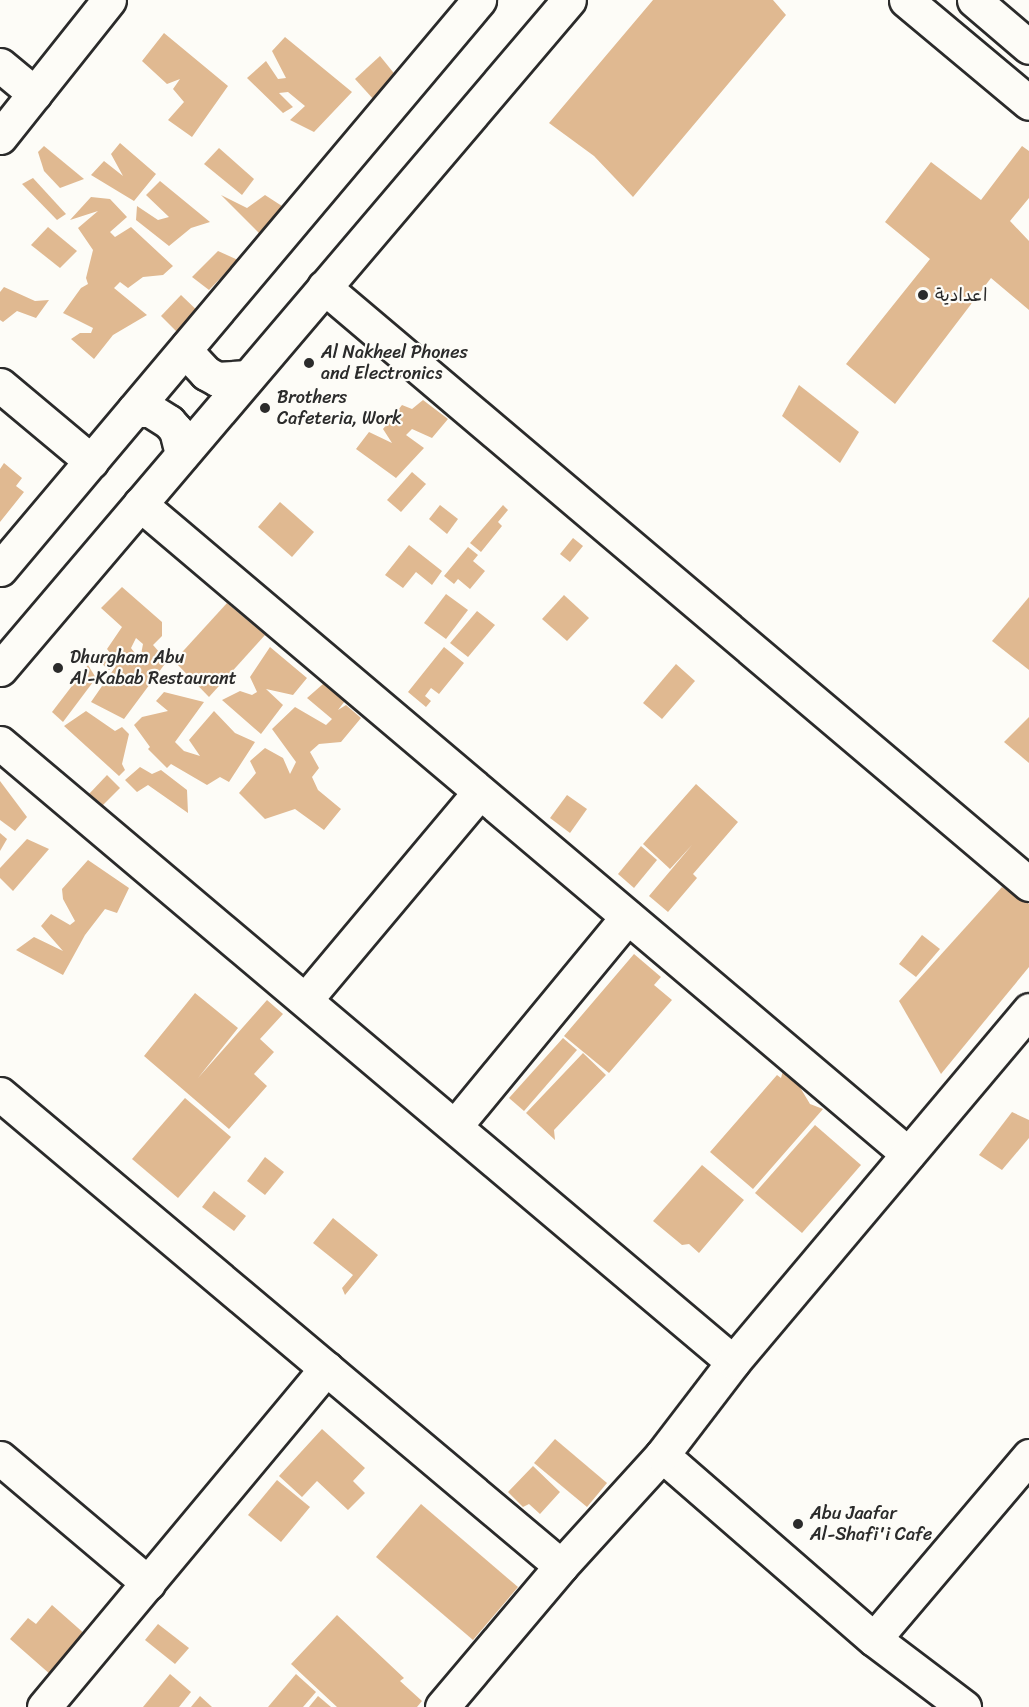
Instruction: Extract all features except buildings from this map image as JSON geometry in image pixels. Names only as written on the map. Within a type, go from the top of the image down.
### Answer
[{"type":"street","points":[[0,137],[109,0]]},
{"type":"street","points":[[0,569],[479,0]]},
{"type":"street","points":[[0,669],[569,0]]},
{"type":"street","points":[[906,0],[1029,103]]},
{"type":"street","points":[[975,0],[1029,47]]},
{"type":"street","points":[[0,65],[35,94]]},
{"type":"street","points":[[324,287],[1029,884]]},
{"type":"street","points":[[188,346],[192,358],[206,374],[217,379],[248,377]]},
{"type":"street","points":[[0,385],[91,461]]},
{"type":"street","points":[[134,410],[150,410],[169,422],[176,430],[182,454]]},
{"type":"street","points":[[140,504],[908,1154]]},
{"type":"street","points":[[0,743],[306,999],[733,1362]]},
{"type":"street","points":[[306,999],[480,792]]},
{"type":"street","points":[[455,1126],[627,917]]},
{"type":"street","points":[[442,1707],[561,1566],[662,1455],[733,1362],[1029,1010]]},
{"type":"street","points":[[4,1104],[326,1368],[561,1566]]},
{"type":"street","points":[[44,1707],[326,1368]]},
{"type":"street","points":[[662,1455],[874,1639],[964,1707]]},
{"type":"street","points":[[874,1639],[1029,1456]]},
{"type":"street","points":[[0,1458],[148,1583]]},
{"type":"place","name":"اعدادية","points":[[923,295]]},
{"type":"place","name":"Al Nakheel Phones and Electronics","points":[[309,363]]},
{"type":"place","name":"Brothers Cafeteria, Work","points":[[265,408]]},
{"type":"place","name":"Dhurgham Abu Al-Kabab Restaurant","points":[[58,668]]},
{"type":"place","name":"Abu Jaafar Al-Shafi'i Cafe","points":[[798,1524]]}]
